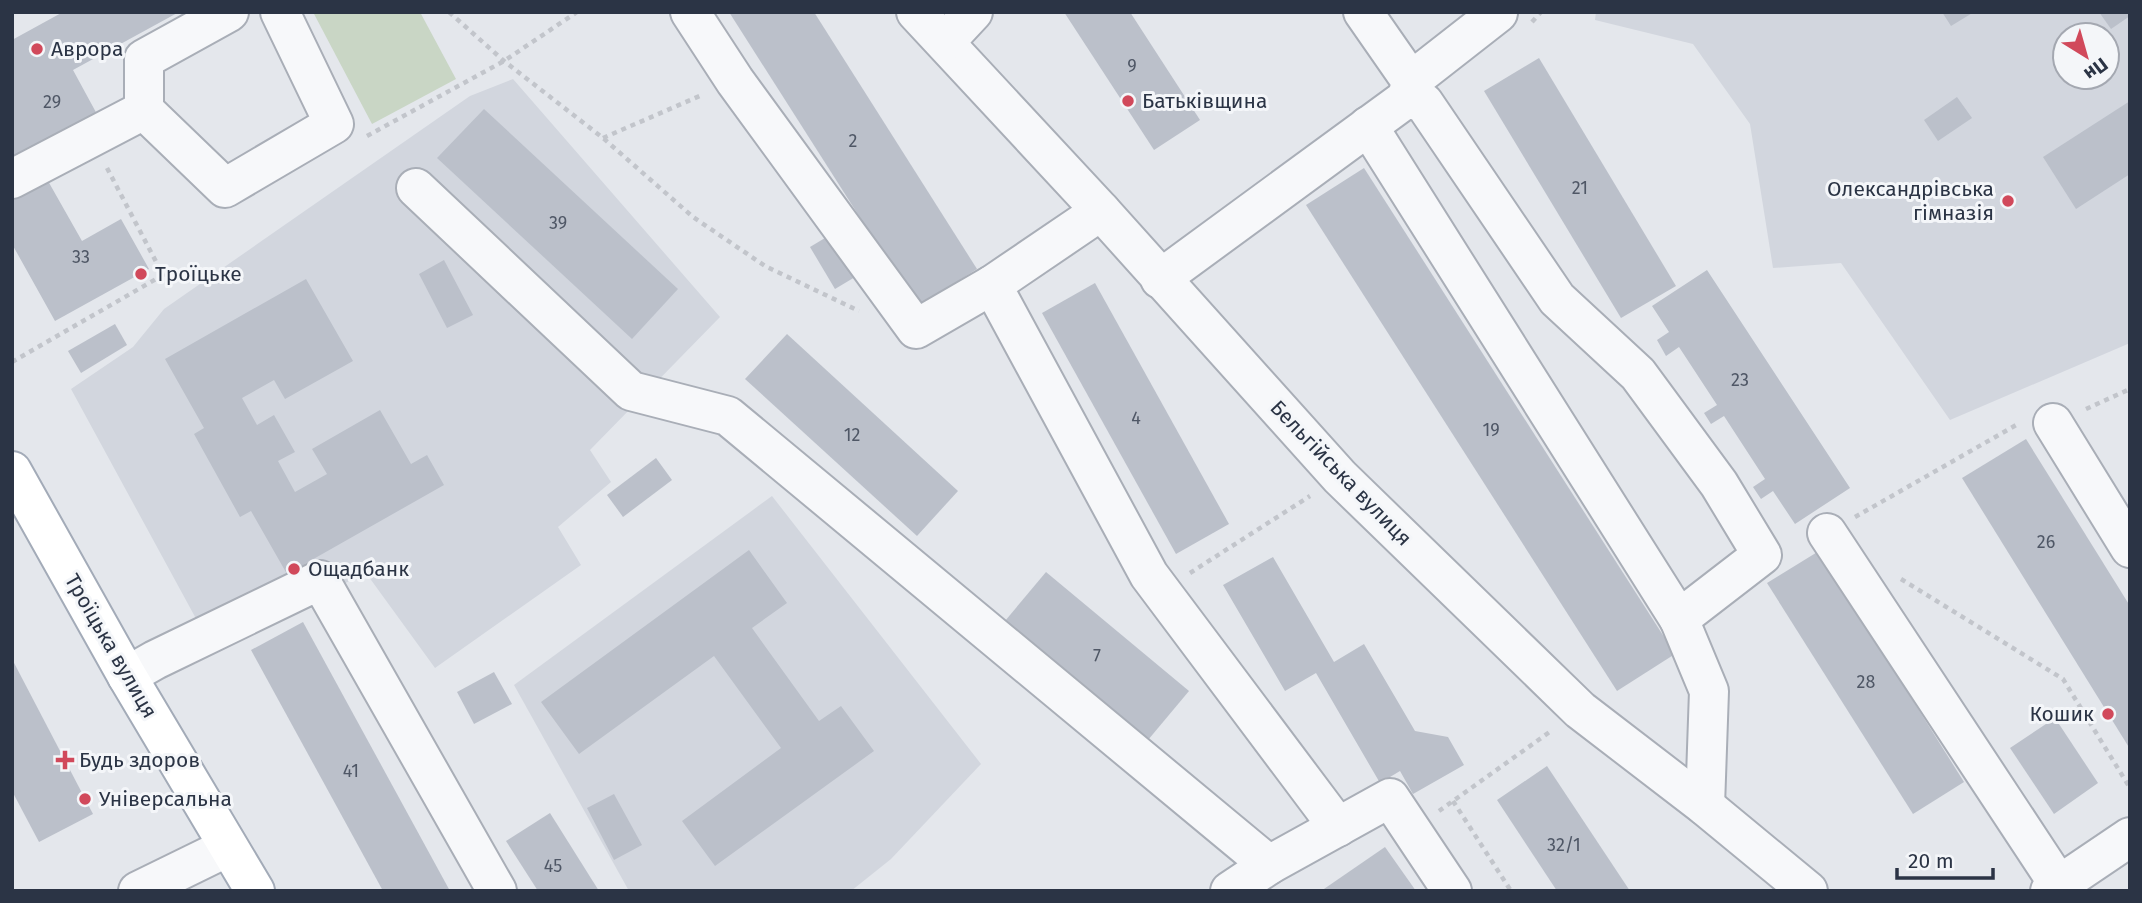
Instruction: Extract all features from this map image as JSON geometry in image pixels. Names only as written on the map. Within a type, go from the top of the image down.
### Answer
[{"type":"main road","name":"Троїцька вулиця","points":[[18,495],[255,891]]},
{"type":"street","points":[[229,12],[144,59],[144,110],[225,188],[334,124],[281,12]]},
{"type":"street","points":[[690,12],[735,81],[916,329],[992,285],[1101,211]]},
{"type":"street","name":"Бельгійська вулиця","points":[[916,12],[1101,211],[1340,477],[1580,710],[1705,806],[1808,891]]},
{"type":"street","points":[[945,42],[973,12]]},
{"type":"street","points":[[1363,12],[1409,90],[1424,103],[1557,299],[1638,374],[1719,484],[1762,555],[1679,618]]},
{"type":"street","points":[[1160,279],[1368,126],[1498,13]]},
{"type":"street","points":[[12,179],[144,110]]},
{"type":"street","points":[[1368,126],[1679,618],[1709,691],[1705,806]]},
{"type":"street","points":[[416,188],[631,391],[728,416],[1269,865]]},
{"type":"street","points":[[992,285],[1149,575],[1338,827]]},
{"type":"street","points":[[2053,423],[2130,548]]},
{"type":"street","points":[[1827,533],[2055,888],[2130,837]]},
{"type":"street","points":[[127,676],[320,580],[497,891]]},
{"type":"street","points":[[1230,891],[1269,865],[1390,798],[1450,890]]},
{"type":"street","points":[[138,891],[228,848]]},
{"type":"path","points":[[449,12],[504,61],[603,138],[693,217],[765,266],[865,314]]},
{"type":"path","points":[[334,124],[364,137],[504,61],[577,12]]},
{"type":"path","points":[[603,138],[735,81]]},
{"type":"path","points":[[12,362],[163,275],[90,136]]},
{"type":"path","points":[[1827,533],[2022,422],[2053,423],[2130,389]]},
{"type":"path","points":[[1162,591],[1340,477]]},
{"type":"path","points":[[1898,577],[2063,679],[2130,788]]},
{"type":"path","points":[[1412,830],[1580,710]]},
{"type":"path","points":[[1452,801],[1511,891]]},
{"type":"shaded area","points":[[1596,12],[2130,12],[2130,343],[1950,420],[1841,263],[1773,268],[1750,124],[1693,44],[1595,20]]},
{"type":"shaded area","points":[[513,79],[720,317],[590,450],[611,482],[558,527],[581,565],[435,668],[366,573],[212,648],[71,389],[133,347],[164,309],[470,96]]},
{"type":"shaded area","points":[[772,496],[981,764],[891,859],[851,891],[629,891],[514,685]]},
{"type":"green space","points":[[313,12],[420,12],[456,79],[372,124]]},
{"type":"building","points":[[63,12],[179,12],[73,70],[98,116],[12,162],[12,40]]},
{"type":"building","points":[[729,12],[814,12],[977,269],[917,307]]},
{"type":"building","points":[[1064,12],[1130,12],[1200,120],[1154,150]]},
{"type":"building","points":[[1942,12],[1974,12],[1951,26]]},
{"type":"building","points":[[2099,12],[2130,12],[2130,16],[2121,22],[2105,21]]},
{"type":"building","points":[[1539,58],[1676,286],[1621,318],[1484,91]]},
{"type":"building","points":[[1957,97],[1972,118],[1938,141],[1924,120]]},
{"type":"building","points":[[2130,101],[2130,174],[2076,209],[2043,157]]},
{"type":"building","points":[[484,109],[678,289],[632,339],[437,158]]},
{"type":"building","points":[[1364,168],[1675,654],[1617,691],[1306,205]]},
{"type":"building","points":[[48,181],[82,241],[121,219],[149,269],[55,321],[12,244],[12,201]]},
{"type":"building","points":[[830,235],[855,277],[835,289],[810,247]]},
{"type":"building","points":[[444,260],[473,315],[447,328],[419,274]]},
{"type":"building","points":[[1707,270],[1850,488],[1795,524],[1773,491],[1761,499],[1753,487],[1765,479],[1724,416],[1711,424],[1704,413],[1717,405],[1679,347],[1666,356],[1657,340],[1669,332],[1652,306]]},
{"type":"building","points":[[306,279],[353,361],[285,399],[274,380],[242,398],[257,425],[274,415],[295,452],[278,461],[295,492],[327,474],[312,449],[380,410],[411,464],[427,455],[444,485],[287,574],[251,511],[240,517],[194,434],[204,428],[165,359]]},
{"type":"building","points":[[1095,283],[1229,524],[1176,554],[1042,313]]},
{"type":"building","points":[[115,324],[127,345],[81,373],[68,351]]},
{"type":"building","points":[[787,334],[958,491],[917,536],[745,379]]},
{"type":"building","points":[[2026,439],[2130,606],[2130,749],[1962,478]]},
{"type":"building","points":[[656,458],[672,480],[623,517],[607,495]]},
{"type":"building","points":[[749,550],[787,603],[752,628],[819,721],[841,706],[874,751],[715,866],[682,821],[781,748],[714,656],[579,754],[541,702]]},
{"type":"building","points":[[1819,551],[1964,782],[1913,814],[1767,583]]},
{"type":"building","points":[[1273,557],[1334,662],[1364,644],[1415,731],[1448,737],[1464,765],[1413,794],[1400,771],[1380,783],[1316,673],[1285,691],[1223,585]]},
{"type":"building","points":[[1046,572],[1189,691],[1148,740],[1005,621]]},
{"type":"building","points":[[303,622],[450,891],[383,891],[251,650]]},
{"type":"building","points":[[12,659],[93,814],[39,842],[12,791]]},
{"type":"building","points":[[494,672],[512,704],[474,724],[457,692]]},
{"type":"building","points":[[2055,718],[2098,783],[2054,814],[2010,748]]},
{"type":"building","points":[[1547,766],[1630,891],[1557,891],[1497,800]]},
{"type":"building","points":[[614,794],[642,845],[614,860],[587,808]]},
{"type":"building","points":[[550,813],[599,891],[538,891],[506,841]]},
{"type":"building","points":[[1385,847],[1416,891],[1321,891]]},
{"type":"place","name":"Аврора","points":[[37,49]]},
{"type":"place","name":"Батьківщина","points":[[1128,101]]},
{"type":"place","name":"Олександрівська гімназія","points":[[2008,201]]},
{"type":"place","name":"Троїцьке","points":[[141,274]]},
{"type":"place","name":"Ощадбанк","points":[[294,569]]},
{"type":"place","name":"Кошик","points":[[2108,714]]},
{"type":"place","name":"Будь здоров","points":[[65,760]]},
{"type":"place","name":"Універсальна","points":[[85,799]]}]
